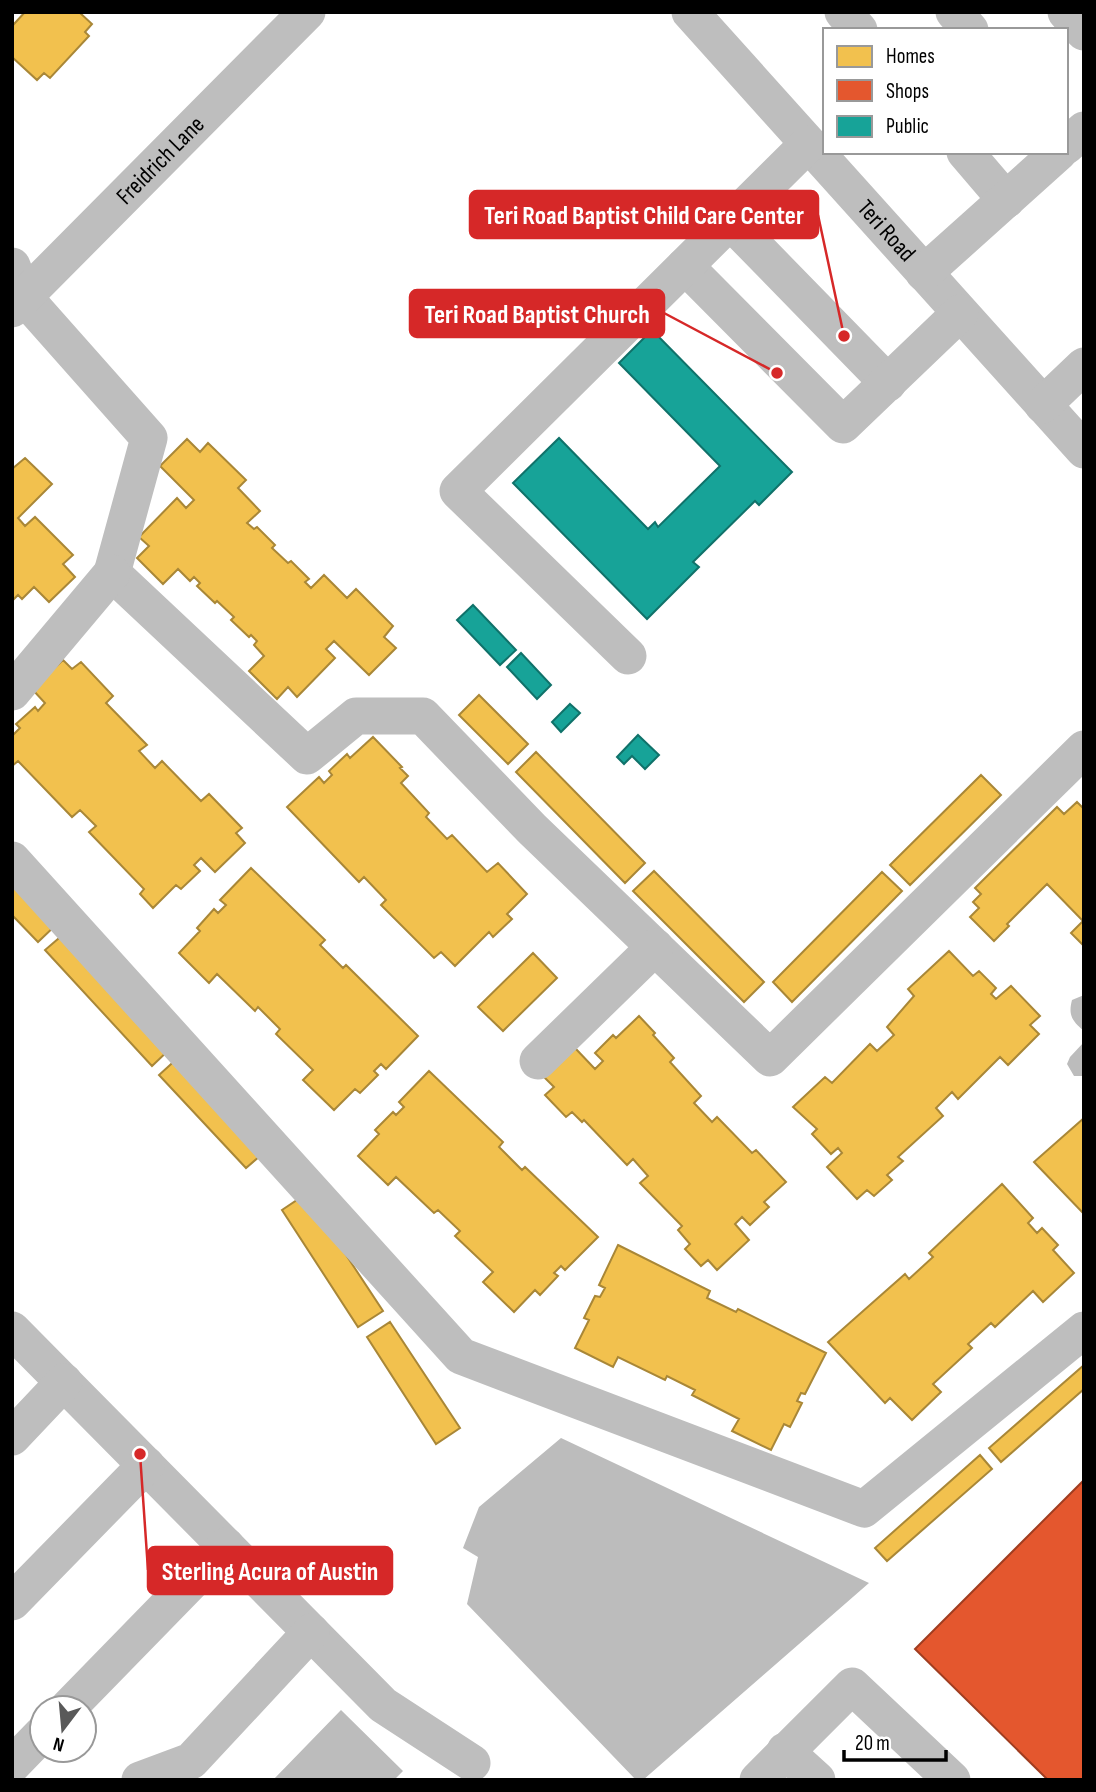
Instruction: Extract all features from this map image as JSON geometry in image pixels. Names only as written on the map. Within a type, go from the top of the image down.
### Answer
[{"type":"street","name":"Freidrich Lane","points":[[16,291],[307,12]]},
{"type":"street","name":"Teri Road","points":[[690,12],[1084,450]]},
{"type":"street","points":[[843,12],[857,28]]},
{"type":"street","points":[[954,12],[968,28]]},
{"type":"street","points":[[1066,12],[1084,32]]},
{"type":"street","points":[[628,656],[458,491],[808,144]]},
{"type":"street","points":[[967,154],[1006,200]]},
{"type":"street","points":[[924,273],[1056,154]]},
{"type":"street","points":[[730,220],[888,383]]},
{"type":"street","points":[[685,266],[843,425],[960,313]]},
{"type":"street","points":[[12,692],[112,573],[149,438],[16,291]]},
{"type":"street","points":[[1044,405],[1084,366]]},
{"type":"street","points":[[112,573],[307,755],[356,716],[423,716],[532,829],[770,1058],[1084,750]]},
{"type":"street","points":[[12,860],[461,1356],[864,1509],[1084,1330]]},
{"type":"street","points":[[538,1061],[655,947]]},
{"type":"street","points":[[12,1330],[383,1705],[472,1774]]},
{"type":"street","points":[[12,1437],[64,1382]]},
{"type":"street","points":[[12,1602],[146,1465]]},
{"type":"street","points":[[82,1694],[226,1546]]},
{"type":"street","points":[[140,1780],[191,1761],[311,1632]]},
{"type":"street","points":[[758,1780],[852,1686],[952,1780]]},
{"type":"street","points":[[12,1765],[28,1748]]},
{"type":"street","points":[[785,1751],[817,1780]]},
{"type":"shaded area","points":[[1084,995],[1084,1031],[1074,1021],[1070,1010],[1072,1000]]},
{"type":"shaded area","points":[[1084,1042],[1084,1076],[1074,1076],[1067,1064]]},
{"type":"shaded area","points":[[561,1438],[869,1583],[643,1780],[636,1780],[467,1604],[478,1557],[463,1548],[479,1507]]},
{"type":"shaded area","points":[[341,1710],[403,1771],[394,1780],[273,1780]]},
{"type":"building: Homes","points":[[25,12],[79,12],[92,24],[85,32],[89,36],[50,78],[44,73],[37,80],[12,57],[12,22],[14,24]]},
{"type":"building: Homes","points":[[187,439],[200,452],[208,443],[246,480],[238,488],[260,511],[247,523],[254,529],[257,527],[275,545],[272,548],[288,563],[291,561],[309,579],[305,582],[311,588],[324,575],[347,598],[356,589],[393,626],[384,637],[396,648],[369,675],[334,641],[326,649],[335,658],[297,697],[288,687],[277,699],[249,671],[264,656],[254,645],[257,641],[231,620],[234,617],[197,586],[200,583],[194,577],[190,581],[178,569],[163,584],[137,558],[149,546],[139,537],[177,498],[186,508],[194,500],[160,466]]},
{"type":"building: Homes","points":[[25,458],[52,484],[18,518],[25,526],[35,517],[73,555],[63,564],[75,577],[49,602],[34,587],[22,599],[18,595],[12,601],[12,469]]},
{"type":"building: Homes","points":[[63,660],[72,669],[81,662],[113,696],[106,703],[147,745],[139,751],[155,768],[162,761],[201,801],[209,794],[242,828],[236,833],[245,843],[215,872],[201,858],[194,865],[200,871],[181,889],[176,885],[153,908],[140,894],[144,889],[89,832],[96,826],[80,810],[72,817],[18,761],[12,766],[12,736],[20,728],[16,724],[35,707],[38,711],[45,703],[32,689]]},
{"type":"building: Homes","points":[[479,695],[528,744],[508,764],[459,715]]},
{"type":"building: Homes","points":[[373,737],[402,767],[400,768],[408,776],[401,783],[429,813],[426,817],[447,839],[452,835],[487,872],[498,863],[527,894],[507,914],[512,919],[493,937],[489,932],[455,966],[441,952],[434,958],[381,905],[386,900],[364,877],[359,882],[287,807],[319,777],[324,783],[332,775],[329,771],[347,754],[350,758]]},
{"type":"building: Homes","points":[[536,752],[645,863],[625,883],[516,772]]},
{"type":"building: Homes","points":[[981,775],[1001,795],[910,885],[890,865]]},
{"type":"building: Homes","points":[[1077,802],[1084,809],[1084,946],[1071,933],[1083,921],[1047,884],[994,941],[970,917],[979,908],[973,902],[981,894],[975,888],[1057,807],[1064,814]]},
{"type":"building: Homes","points":[[251,868],[325,940],[320,945],[343,968],[346,965],[418,1036],[386,1069],[381,1064],[374,1071],[378,1075],[360,1093],[355,1089],[334,1110],[303,1080],[313,1070],[276,1034],[280,1029],[258,1007],[255,1011],[217,974],[209,983],[179,953],[200,931],[197,928],[214,909],[218,913],[226,905],[220,900]]},
{"type":"building: Homes","points":[[654,871],[764,982],[744,1002],[633,891]]},
{"type":"building: Homes","points":[[882,872],[902,891],[792,1002],[773,982]]},
{"type":"building: Homes","points":[[20,880],[59,922],[38,942],[12,915],[12,888]]},
{"type":"building: Homes","points":[[65,933],[172,1047],[152,1066],[45,950]]},
{"type":"building: Homes","points":[[949,951],[973,976],[979,971],[996,988],[991,994],[996,999],[1011,986],[1040,1016],[1030,1025],[1039,1034],[1008,1065],[1000,1057],[958,1099],[952,1092],[936,1108],[943,1116],[898,1157],[903,1161],[887,1175],[892,1180],[874,1196],[867,1190],[857,1199],[827,1167],[842,1153],[838,1148],[831,1154],[812,1134],[817,1129],[793,1107],[825,1077],[832,1083],[870,1044],[877,1051],[894,1035],[887,1027],[914,996],[908,989]]},
{"type":"building: Homes","points":[[533,953],[557,978],[503,1031],[478,1007]]},
{"type":"building: Homes","points":[[639,1016],[674,1058],[670,1062],[701,1096],[694,1103],[712,1122],[717,1117],[752,1153],[756,1150],[786,1182],[764,1202],[769,1207],[750,1225],[742,1217],[735,1224],[749,1240],[717,1270],[708,1260],[701,1266],[685,1249],[690,1244],[678,1230],[682,1226],[640,1183],[648,1176],[633,1159],[627,1165],[584,1120],[582,1122],[572,1112],[566,1117],[545,1095],[554,1087],[544,1077],[575,1048],[595,1069],[603,1061],[595,1053],[613,1035],[616,1038]]},
{"type":"building: Homes","points":[[180,1056],[267,1150],[246,1168],[159,1075]]},
{"type":"building: Homes","points":[[429,1071],[503,1142],[499,1147],[522,1170],[525,1167],[598,1237],[565,1270],[561,1266],[554,1273],[558,1276],[540,1295],[535,1290],[514,1312],[483,1282],[493,1272],[455,1236],[460,1231],[438,1210],[434,1213],[396,1177],[388,1185],[358,1156],[379,1134],[375,1130],[393,1112],[396,1115],[404,1107],[399,1102]]},
{"type":"building: Homes","points":[[1084,1118],[1084,1214],[1034,1162]]},
{"type":"building: Homes","points":[[1002,1184],[1033,1218],[1028,1223],[1037,1233],[1042,1228],[1058,1245],[1053,1250],[1074,1273],[1043,1302],[1033,1291],[995,1327],[991,1323],[968,1344],[972,1348],[933,1384],[941,1392],[912,1420],[890,1398],[885,1403],[828,1342],[905,1274],[909,1279],[933,1257],[929,1253]]},
{"type":"building: Homes","points":[[306,1194],[383,1311],[358,1327],[282,1210]]},
{"type":"building: Homes","points":[[618,1245],[710,1291],[707,1298],[736,1312],[738,1309],[826,1353],[805,1394],[801,1393],[797,1401],[802,1403],[790,1427],[784,1424],[771,1450],[732,1431],[739,1419],[692,1395],[695,1390],[667,1376],[665,1380],[618,1357],[613,1367],[575,1348],[589,1320],[584,1318],[595,1296],[600,1297],[605,1288],[599,1285]]},
{"type":"building: Homes","points":[[390,1322],[460,1428],[436,1444],[367,1337]]},
{"type":"building: Homes","points":[[1084,1365],[1084,1389],[1001,1462],[989,1448]]},
{"type":"building: Homes","points":[[980,1455],[992,1469],[887,1561],[875,1548]]},
{"type":"building: Shops","points":[[1084,1480],[1084,1780],[1048,1780],[915,1649]]},
{"type":"building: Public","points":[[652,330],[792,472],[759,505],[755,501],[693,562],[699,567],[647,619],[513,483],[559,438],[648,529],[655,522],[658,527],[720,466],[619,363]]},
{"type":"building: Public","points":[[473,605],[516,650],[500,665],[457,620]]},
{"type":"building: Public","points":[[521,653],[551,685],[537,699],[507,667]]},
{"type":"building: Public","points":[[570,704],[580,713],[561,732],[552,722]]},
{"type":"building: Public","points":[[638,735],[659,755],[645,769],[632,756],[624,764],[617,757]]},
{"type":"place","name":"Teri Road Baptist Child Care Center","points":[[844,336]]},
{"type":"place","name":"Teri Road Baptist Church","points":[[777,373]]},
{"type":"place","name":"Sterling Acura of Austin","points":[[140,1454]]}]
